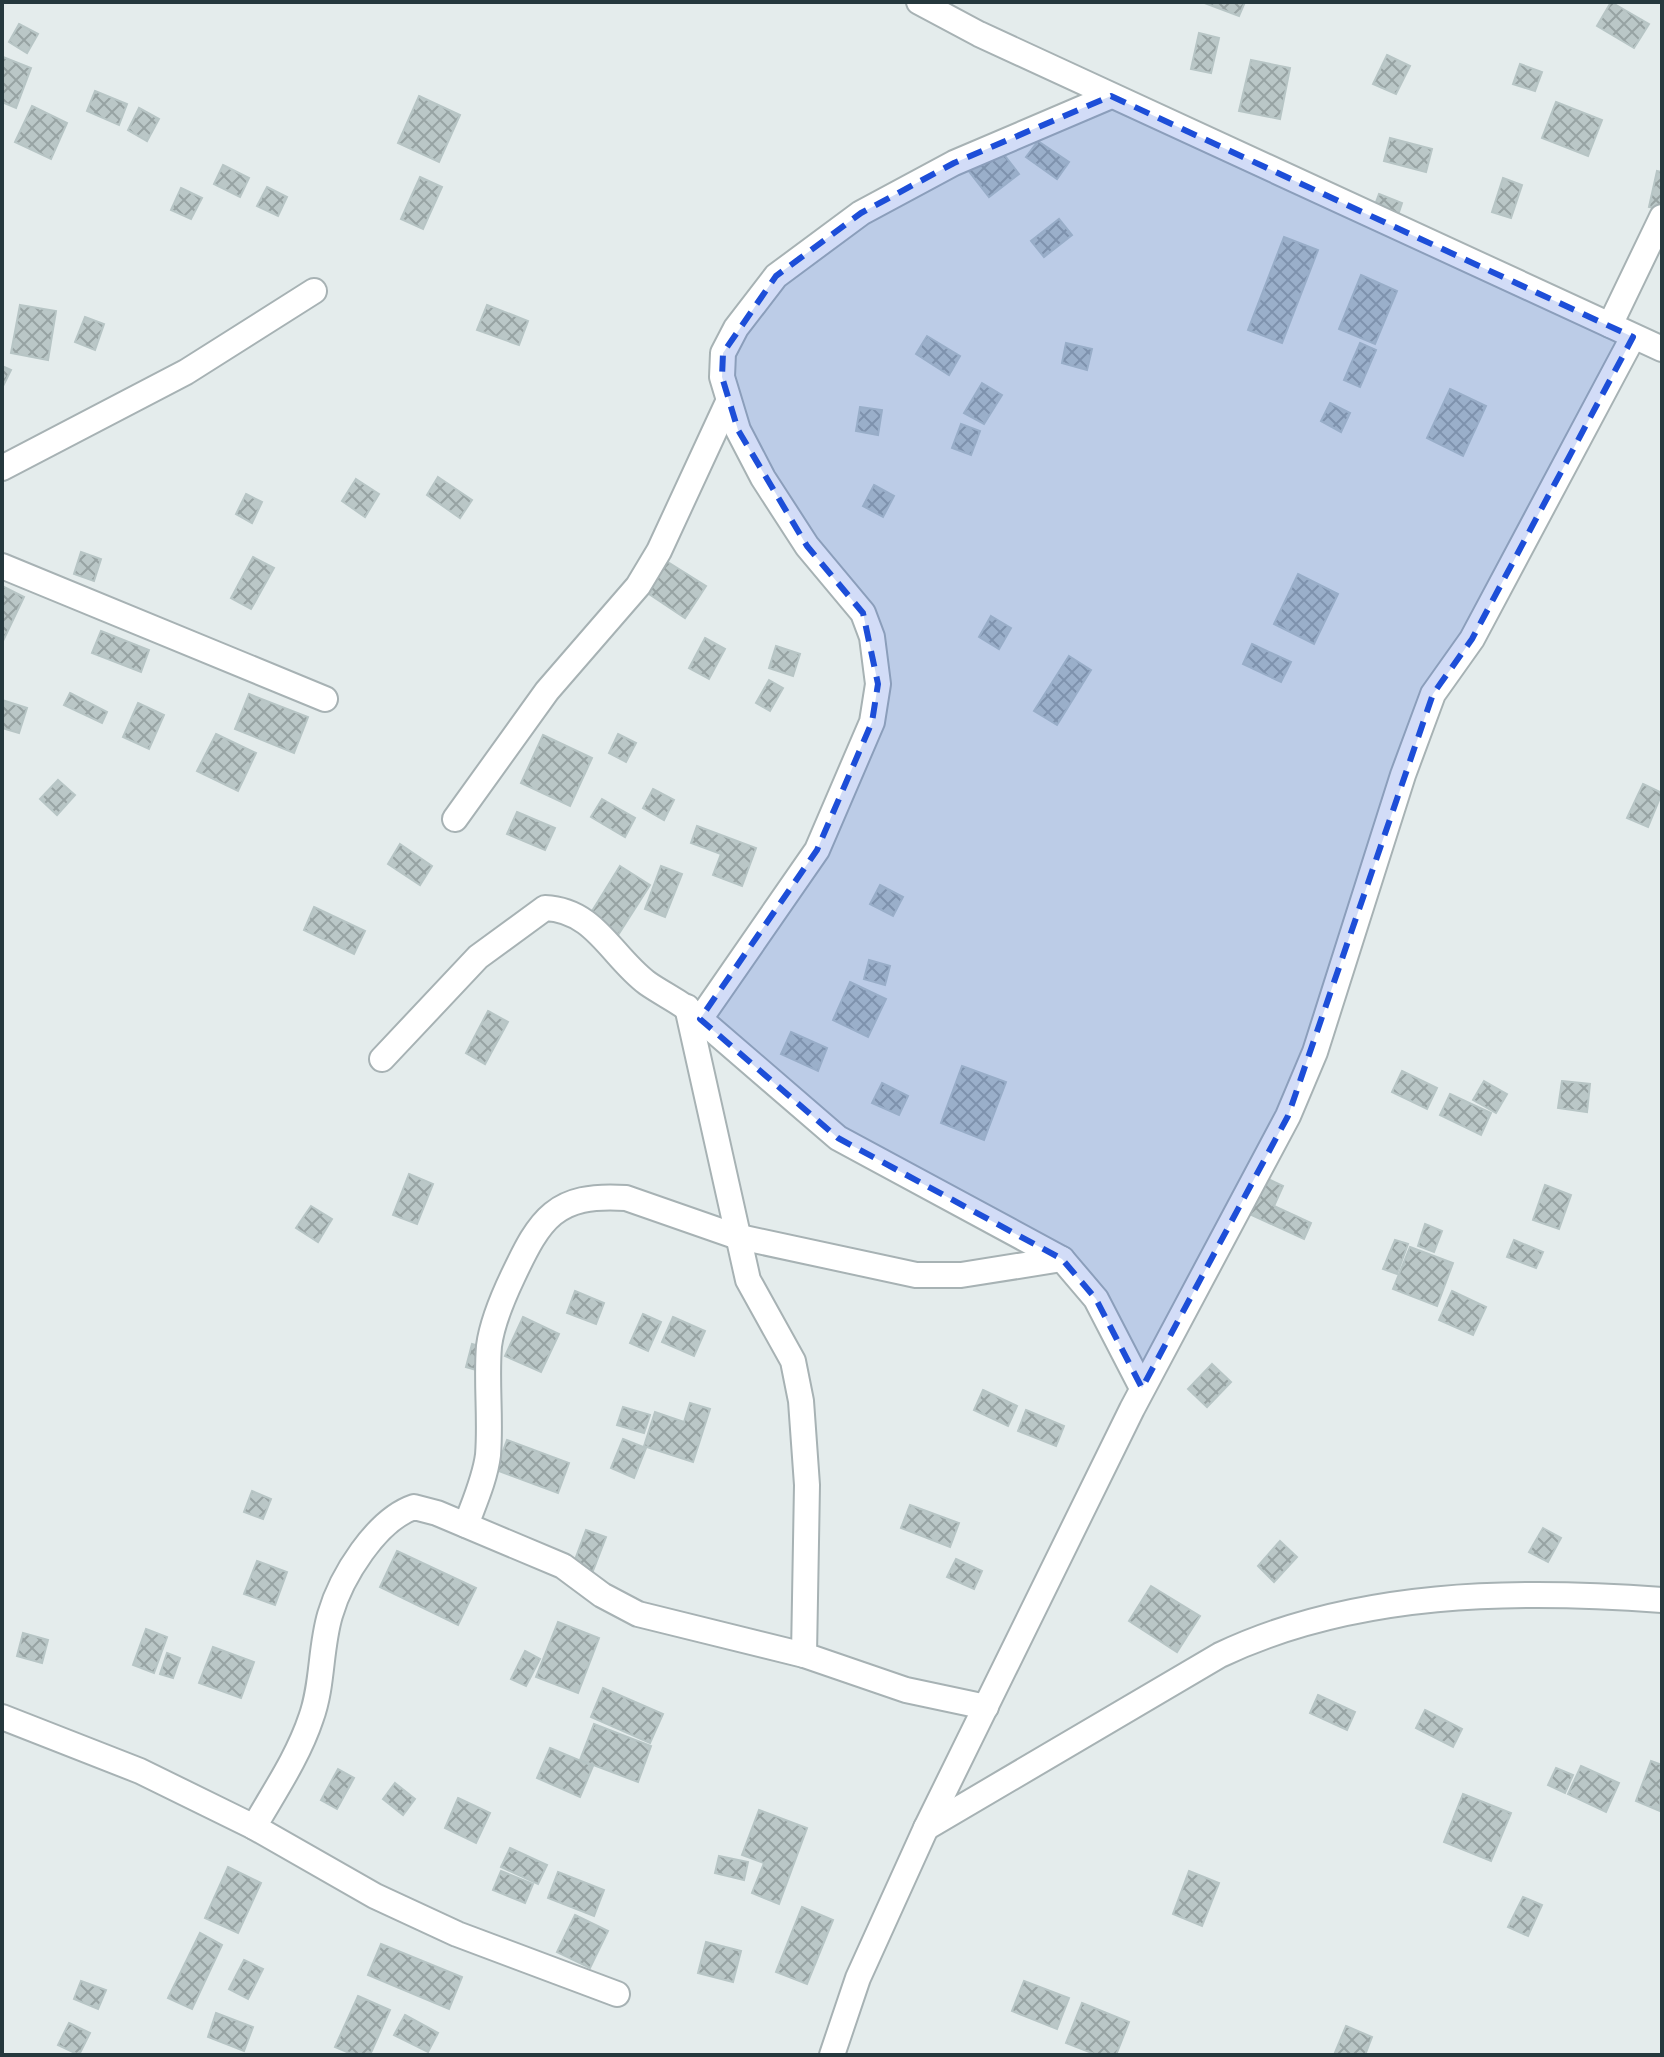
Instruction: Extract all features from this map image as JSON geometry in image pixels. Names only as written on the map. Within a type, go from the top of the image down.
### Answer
[{"type":"street","points":[[919,2],[1111,96],[1662,349]]},
{"type":"street","points":[[804,1655],[807,1485],[801,1401],[793,1361],[748,1280],[735,1236],[694,1013],[817,850],[872,722],[878,696],[872,637],[863,613],[807,546],[763,478],[738,430],[728,402],[722,377],[723,353],[736,328],[776,276],[861,213],[954,163],[1111,96]]},
{"type":"street","points":[[1610,325],[1662,217]]},
{"type":"street","points":[[2,468],[186,372],[314,291]]},
{"type":"street","points":[[832,2055],[858,1978],[926,1828],[1142,1388],[1288,1116],[1315,1052],[1403,775],[1433,694],[1472,639],[1633,337]]},
{"type":"street","points":[[455,819],[547,691],[638,586],[659,551],[728,402]]},
{"type":"street","points":[[2,566],[325,699]]},
{"type":"street","points":[[382,1059],[478,957],[545,908],[571,912],[586,920],[644,981],[694,1013],[838,1138],[1062,1259],[1096,1299],[1142,1388]]},
{"type":"street","points":[[466,1525],[488,1453],[490,1341],[504,1295],[543,1219],[577,1202],[608,1197],[626,1198],[735,1236],[916,1275],[961,1275],[1062,1259]]},
{"type":"street","points":[[254,1827],[298,1750],[312,1716],[330,1614],[371,1537],[388,1520],[414,1507],[466,1525],[563,1566],[602,1595],[638,1614],[804,1655],[881,1683],[986,1707]]},
{"type":"street","points":[[926,1828],[1220,1655],[1267,1633],[1347,1613],[1496,1593],[1662,1600]]},
{"type":"street","points":[[2,1717],[140,1771],[254,1827],[402,1909],[457,1934],[617,1994]]},
{"type":"highlighted area","points":[[1111,96],[1633,337],[1472,639],[1433,694],[1288,1116],[1142,1388],[1096,1299],[1062,1259],[838,1138],[700,1019],[817,850],[872,722],[878,684],[863,613],[807,546],[738,430],[722,377],[723,353],[776,276],[861,213],[954,163]]},
{"type":"building","points":[[1202,2],[1245,2],[1239,16]]},
{"type":"building","points":[[1611,2],[1649,24],[1634,48],[1597,26]]},
{"type":"building","points":[[19,24],[38,34],[27,53],[9,42]]},
{"type":"building","points":[[1199,33],[1219,38],[1211,73],[1191,69]]},
{"type":"building","points":[[1387,55],[1410,66],[1396,94],[1373,84]]},
{"type":"building","points":[[3,57],[31,68],[16,108],[2,102]]},
{"type":"building","points":[[1251,60],[1290,68],[1280,119],[1239,111]]},
{"type":"building","points":[[1520,64],[1542,72],[1535,91],[1513,84]]},
{"type":"building","points":[[95,91],[127,104],[119,125],[87,111]]},
{"type":"building","points":[[419,96],[460,115],[439,162],[398,143]]},
{"type":"building","points":[[1556,102],[1602,120],[1588,156],[1542,138]]},
{"type":"building","points":[[32,106],[67,123],[51,159],[15,142]]},
{"type":"building","points":[[139,108],[159,119],[147,141],[128,130]]},
{"type":"building","points":[[1390,138],[1432,149],[1426,172],[1384,161]]},
{"type":"building","points":[[1038,141],[1069,162],[1057,179],[1026,157]]},
{"type":"building","points":[[995,143],[1019,174],[989,197],[964,165]]},
{"type":"building","points":[[223,165],[249,178],[240,197],[214,184]]},
{"type":"building","points":[[1657,171],[1662,172],[1662,209],[1649,207]]},
{"type":"building","points":[[420,177],[442,187],[423,229],[401,219]]},
{"type":"building","points":[[1503,178],[1522,185],[1511,218],[1492,212]]},
{"type":"building","points":[[267,187],[287,197],[278,216],[257,206]]},
{"type":"building","points":[[181,188],[202,198],[191,219],[171,210]]},
{"type":"building","points":[[1379,194],[1402,203],[1396,221],[1372,213]]},
{"type":"building","points":[[1059,219],[1072,235],[1044,257],[1031,241]]},
{"type":"building","points":[[1284,237],[1318,250],[1282,343],[1248,330]]},
{"type":"building","points":[[1361,275],[1397,291],[1375,344],[1339,329]]},
{"type":"building","points":[[20,305],[56,311],[48,360],[11,353]]},
{"type":"building","points":[[487,305],[528,321],[519,345],[477,330]]},
{"type":"building","points":[[85,317],[104,324],[95,350],[75,342]]},
{"type":"building","points":[[927,336],[960,356],[949,375],[916,354]]},
{"type":"building","points":[[1066,343],[1092,349],[1087,370],[1062,363]]},
{"type":"building","points":[[1360,343],[1376,350],[1360,387],[1344,380]]},
{"type":"building","points":[[2,366],[11,370],[2,388]]},
{"type":"building","points":[[982,383],[1002,395],[984,424],[964,413]]},
{"type":"building","points":[[1450,389],[1486,406],[1463,456],[1427,438]]},
{"type":"building","points":[[1330,403],[1350,413],[1341,432],[1321,421]]},
{"type":"building","points":[[860,407],[882,410],[878,435],[856,431]]},
{"type":"building","points":[[961,424],[980,431],[971,455],[952,448]]},
{"type":"building","points":[[438,477],[472,500],[460,518],[427,495]]},
{"type":"building","points":[[356,479],[379,494],[365,517],[342,501]]},
{"type":"building","points":[[874,485],[894,496],[883,517],[863,506]]},
{"type":"building","points":[[246,494],[262,502],[252,523],[236,514]]},
{"type":"building","points":[[81,552],[101,559],[94,581],[74,574]]},
{"type":"building","points":[[253,557],[274,568],[251,609],[231,598]]},
{"type":"building","points":[[663,559],[706,586],[685,618],[643,590]]},
{"type":"building","points":[[1298,574],[1338,594],[1314,644],[1274,624]]},
{"type":"building","points":[[2,586],[24,597],[2,643]]},
{"type":"building","points":[[991,616],[1011,628],[999,649],[979,637]]},
{"type":"building","points":[[101,631],[149,650],[141,672],[92,653]]},
{"type":"building","points":[[705,638],[725,649],[709,679],[689,668]]},
{"type":"building","points":[[1252,644],[1291,662],[1281,682],[1243,664]]},
{"type":"building","points":[[776,646],[800,654],[793,676],[769,668]]},
{"type":"building","points":[[1069,656],[1091,670],[1057,725],[1034,711]]},
{"type":"building","points":[[769,680],[783,688],[770,711],[756,703]]},
{"type":"building","points":[[70,693],[107,712],[102,723],[64,705]]},
{"type":"building","points":[[249,694],[308,717],[294,753],[235,729]]},
{"type":"building","points":[[2,700],[27,708],[19,733],[2,728]]},
{"type":"building","points":[[138,703],[164,715],[149,749],[123,737]]},
{"type":"building","points":[[216,734],[256,753],[238,791],[197,771]]},
{"type":"building","points":[[618,734],[636,743],[626,762],[609,753]]},
{"type":"building","points":[[543,735],[592,758],[570,806],[521,783]]},
{"type":"building","points":[[58,780],[75,795],[57,815],[40,799]]},
{"type":"building","points":[[1643,784],[1662,793],[1648,827],[1627,818]]},
{"type":"building","points":[[653,789],[674,800],[664,820],[643,808]]},
{"type":"building","points":[[602,799],[635,818],[625,837],[591,817]]},
{"type":"building","points":[[517,812],[555,828],[545,850],[507,834]]},
{"type":"building","points":[[697,826],[756,848],[742,886],[713,875],[721,854],[691,843]]},
{"type":"building","points":[[400,844],[432,866],[420,885],[388,864]]},
{"type":"building","points":[[620,866],[650,885],[618,935],[589,916]]},
{"type":"building","points":[[661,866],[682,874],[665,917],[645,909]]},
{"type":"building","points":[[880,885],[903,897],[893,916],[870,904]]},
{"type":"building","points":[[314,907],[365,931],[354,954],[304,930]]},
{"type":"building","points":[[869,960],[890,966],[885,985],[864,979]]},
{"type":"building","points":[[850,982],[886,999],[868,1037],[833,1020]]},
{"type":"building","points":[[488,1011],[508,1022],[485,1064],[466,1053]]},
{"type":"building","points":[[791,1032],[827,1048],[818,1071],[781,1054]]},
{"type":"building","points":[[962,1066],[1006,1082],[984,1140],[941,1123]]},
{"type":"building","points":[[1402,1071],[1437,1088],[1427,1109],[1392,1092]]},
{"type":"building","points":[[1484,1081],[1507,1094],[1496,1113],[1473,1100]]},
{"type":"building","points":[[1562,1081],[1590,1084],[1587,1112],[1558,1108]]},
{"type":"building","points":[[882,1083],[908,1096],[899,1115],[872,1103]]},
{"type":"building","points":[[1450,1094],[1491,1113],[1481,1135],[1440,1115]]},
{"type":"building","points":[[409,1174],[433,1184],[417,1224],[393,1215]]},
{"type":"building","points":[[1262,1176],[1283,1186],[1274,1206],[1311,1223],[1304,1239],[1245,1212]]},
{"type":"building","points":[[1545,1185],[1571,1195],[1559,1229],[1533,1220]]},
{"type":"building","points":[[311,1206],[332,1219],[318,1242],[296,1228]]},
{"type":"building","points":[[1425,1224],[1442,1231],[1434,1252],[1418,1246]]},
{"type":"building","points":[[1395,1240],[1408,1244],[1397,1274],[1383,1269]]},
{"type":"building","points":[[1514,1240],[1543,1252],[1536,1268],[1507,1257]]},
{"type":"building","points":[[1410,1247],[1453,1263],[1437,1306],[1393,1289]]},
{"type":"building","points":[[575,1291],[604,1303],[596,1324],[567,1313]]},
{"type":"building","points":[[1452,1291],[1486,1307],[1473,1335],[1439,1320]]},
{"type":"building","points":[[643,1314],[661,1322],[648,1351],[630,1343]]},
{"type":"building","points":[[523,1317],[559,1334],[541,1372],[505,1356]]},
{"type":"building","points":[[673,1317],[705,1331],[694,1356],[662,1342]]},
{"type":"building","points":[[472,1344],[496,1351],[490,1374],[466,1367]]},
{"type":"building","points":[[1212,1364],[1231,1382],[1207,1407],[1188,1389]]},
{"type":"building","points":[[983,1390],[1017,1406],[1008,1426],[974,1410]]},
{"type":"building","points":[[690,1403],[710,1409],[693,1462],[644,1446],[655,1412],[684,1422]]},
{"type":"building","points":[[623,1407],[650,1415],[644,1433],[617,1425]]},
{"type":"building","points":[[1026,1410],[1064,1426],[1056,1446],[1018,1431]]},
{"type":"building","points":[[623,1439],[646,1448],[634,1478],[611,1468]]},
{"type":"building","points":[[507,1440],[569,1463],[558,1493],[496,1470]]},
{"type":"building","points":[[252,1491],[271,1499],[263,1519],[244,1512]]},
{"type":"building","points":[[910,1505],[959,1523],[950,1547],[901,1528]]},
{"type":"building","points":[[1543,1528],[1561,1538],[1548,1562],[1529,1552]]},
{"type":"building","points":[[586,1530],[606,1537],[591,1576],[572,1568]]},
{"type":"building","points":[[1280,1541],[1297,1557],[1274,1582],[1258,1566]]},
{"type":"building","points":[[397,1551],[476,1588],[458,1625],[380,1587]]},
{"type":"building","points":[[956,1559],[982,1571],[974,1589],[947,1577]]},
{"type":"building","points":[[257,1561],[287,1572],[275,1605],[244,1594]]},
{"type":"building","points":[[1151,1586],[1200,1616],[1177,1652],[1129,1621]]},
{"type":"building","points":[[558,1622],[599,1638],[578,1693],[536,1677]]},
{"type":"building","points":[[146,1629],[167,1637],[154,1673],[133,1665]]},
{"type":"building","points":[[23,1633],[48,1640],[42,1663],[17,1656]]},
{"type":"building","points":[[213,1647],[254,1662],[241,1698],[199,1683]]},
{"type":"building","points":[[525,1651],[540,1659],[526,1686],[511,1679]]},
{"type":"building","points":[[167,1653],[180,1658],[173,1678],[160,1674]]},
{"type":"building","points":[[603,1688],[663,1714],[650,1743],[591,1717]]},
{"type":"building","points":[[1318,1695],[1355,1712],[1347,1730],[1310,1713]]},
{"type":"building","points":[[1425,1710],[1462,1729],[1453,1747],[1416,1728]]},
{"type":"building","points":[[594,1724],[651,1746],[638,1782],[580,1760]]},
{"type":"building","points":[[550,1748],[593,1766],[580,1797],[537,1778]]},
{"type":"building","points":[[1651,1761],[1662,1765],[1660,1811],[1636,1801]]},
{"type":"building","points":[[1581,1766],[1619,1783],[1606,1812],[1568,1794]]},
{"type":"building","points":[[1556,1768],[1573,1775],[1565,1793],[1548,1785]]},
{"type":"building","points":[[338,1769],[354,1778],[337,1809],[321,1800]]},
{"type":"building","points":[[395,1783],[415,1799],[403,1815],[383,1799]]},
{"type":"building","points":[[1463,1794],[1511,1813],[1491,1861],[1444,1842]]},
{"type":"building","points":[[458,1798],[490,1813],[476,1843],[445,1828]]},
{"type":"building","points":[[759,1810],[807,1828],[779,1904],[752,1893],[764,1863],[742,1855]]},
{"type":"building","points":[[510,1848],[547,1865],[538,1884],[501,1867]]},
{"type":"building","points":[[719,1856],[748,1862],[744,1880],[715,1873]]},
{"type":"building","points":[[228,1867],[261,1883],[238,1933],[205,1918]]},
{"type":"building","points":[[501,1871],[533,1884],[525,1903],[493,1890]]},
{"type":"building","points":[[1189,1871],[1219,1883],[1202,1926],[1173,1914]]},
{"type":"building","points":[[558,1872],[604,1890],[594,1916],[548,1898]]},
{"type":"building","points":[[1523,1897],[1542,1905],[1528,1936],[1508,1927]]},
{"type":"building","points":[[802,1907],[833,1920],[807,1984],[776,1972]]},
{"type":"building","points":[[575,1915],[608,1931],[590,1968],[557,1952]]},
{"type":"building","points":[[200,1933],[222,1945],[192,2009],[168,1998]]},
{"type":"building","points":[[706,1942],[741,1951],[733,1982],[698,1973]]},
{"type":"building","points":[[381,1944],[462,1977],[449,2009],[368,1975]]},
{"type":"building","points":[[244,1960],[263,1969],[248,1999],[229,1989]]},
{"type":"building","points":[[81,1981],[106,1990],[98,2009],[74,1999]]},
{"type":"building","points":[[1024,1981],[1069,1998],[1057,2029],[1012,2011]]},
{"type":"building","points":[[358,1996],[390,2010],[370,2055],[354,2055],[335,2047]]},
{"type":"building","points":[[1082,2003],[1129,2022],[1116,2055],[1097,2055],[1066,2043]]},
{"type":"building","points":[[216,2013],[253,2027],[244,2051],[208,2037]]},
{"type":"building","points":[[405,2015],[438,2033],[428,2052],[394,2035]]},
{"type":"building","points":[[69,2023],[90,2033],[79,2055],[58,2045]]},
{"type":"building","points":[[1346,2026],[1372,2037],[1365,2055],[1334,2055]]}]
